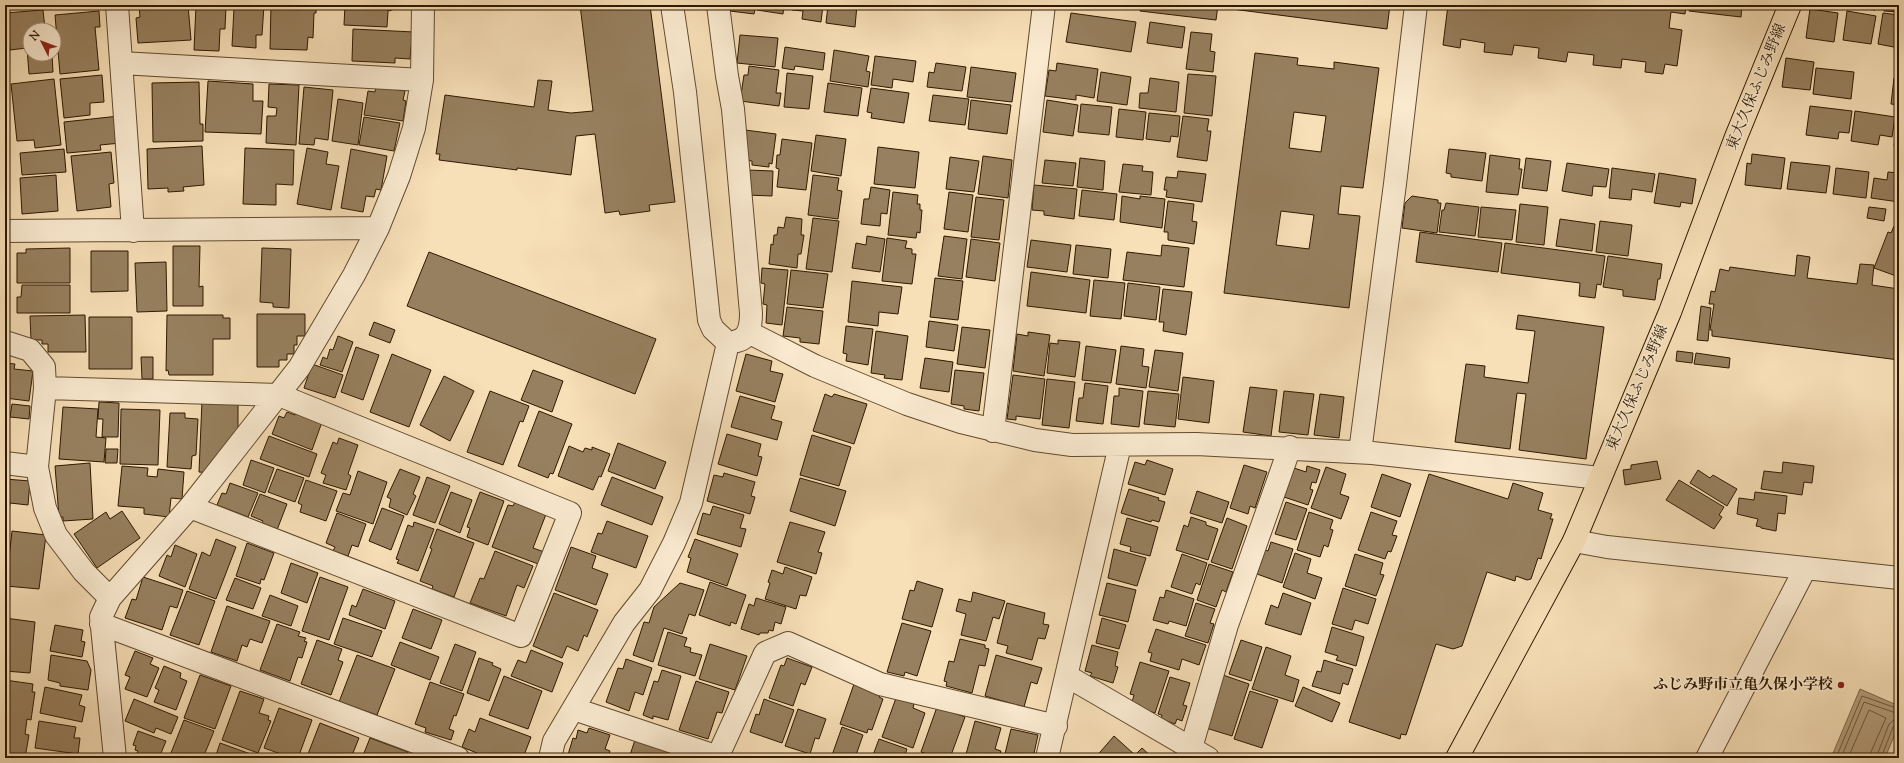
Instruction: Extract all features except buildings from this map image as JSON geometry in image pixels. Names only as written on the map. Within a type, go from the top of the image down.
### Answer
[{"type":"main road","name":"東大久保ふじみ野線","points":[[1457,758],[1574,541],[1670,312],[1736,137],[1790,5]]},
{"type":"street","points":[[117,5],[133,232]]},
{"type":"street","points":[[115,758],[101,617],[110,598],[190,507],[299,368],[354,275],[378,228],[399,176],[414,128],[422,80],[423,5]]},
{"type":"street","points":[[672,5],[685,92],[709,320],[713,329],[728,344]]},
{"type":"street","points":[[718,5],[733,110],[751,313],[748,332],[742,340],[728,344]]},
{"type":"street","points":[[993,431],[1044,5]]},
{"type":"street","points":[[1360,452],[1395,184],[1416,5]]},
{"type":"street","points":[[121,63],[422,80]]},
{"type":"street","points":[[5,227],[5,237]]},
{"type":"street","points":[[5,231],[133,232],[378,228]]},
{"type":"street","points":[[748,332],[815,366],[907,404],[993,431],[1035,440],[1072,445],[1189,444],[1290,447],[1360,452],[1600,478]]},
{"type":"street","points":[[5,342],[30,350],[44,367],[45,388],[37,467],[45,508],[56,535],[84,572],[110,598]]},
{"type":"street","points":[[550,758],[554,741],[624,623],[650,590],[692,503],[728,344]]},
{"type":"street","points":[[45,388],[279,395],[570,513],[521,636],[190,507]]},
{"type":"street","points":[[1047,758],[1056,726],[1120,445]]},
{"type":"street","points":[[1067,676],[1199,753],[1227,625],[1290,447]]},
{"type":"street","points":[[5,463],[37,467]]},
{"type":"street","points":[[1574,541],[1607,547],[1899,578]]},
{"type":"street","points":[[1707,758],[1805,568]]},
{"type":"street","points":[[101,624],[458,758]]},
{"type":"street","points":[[574,708],[717,757],[764,653],[788,643],[880,684],[1056,726]]},
{"type":"water","points":[[1860,689],[1899,706],[1899,724],[1885,758],[1831,758]]},
{"type":"place","name":"ふじみ野市立亀久保小学校","points":[[1841,685]]}]
